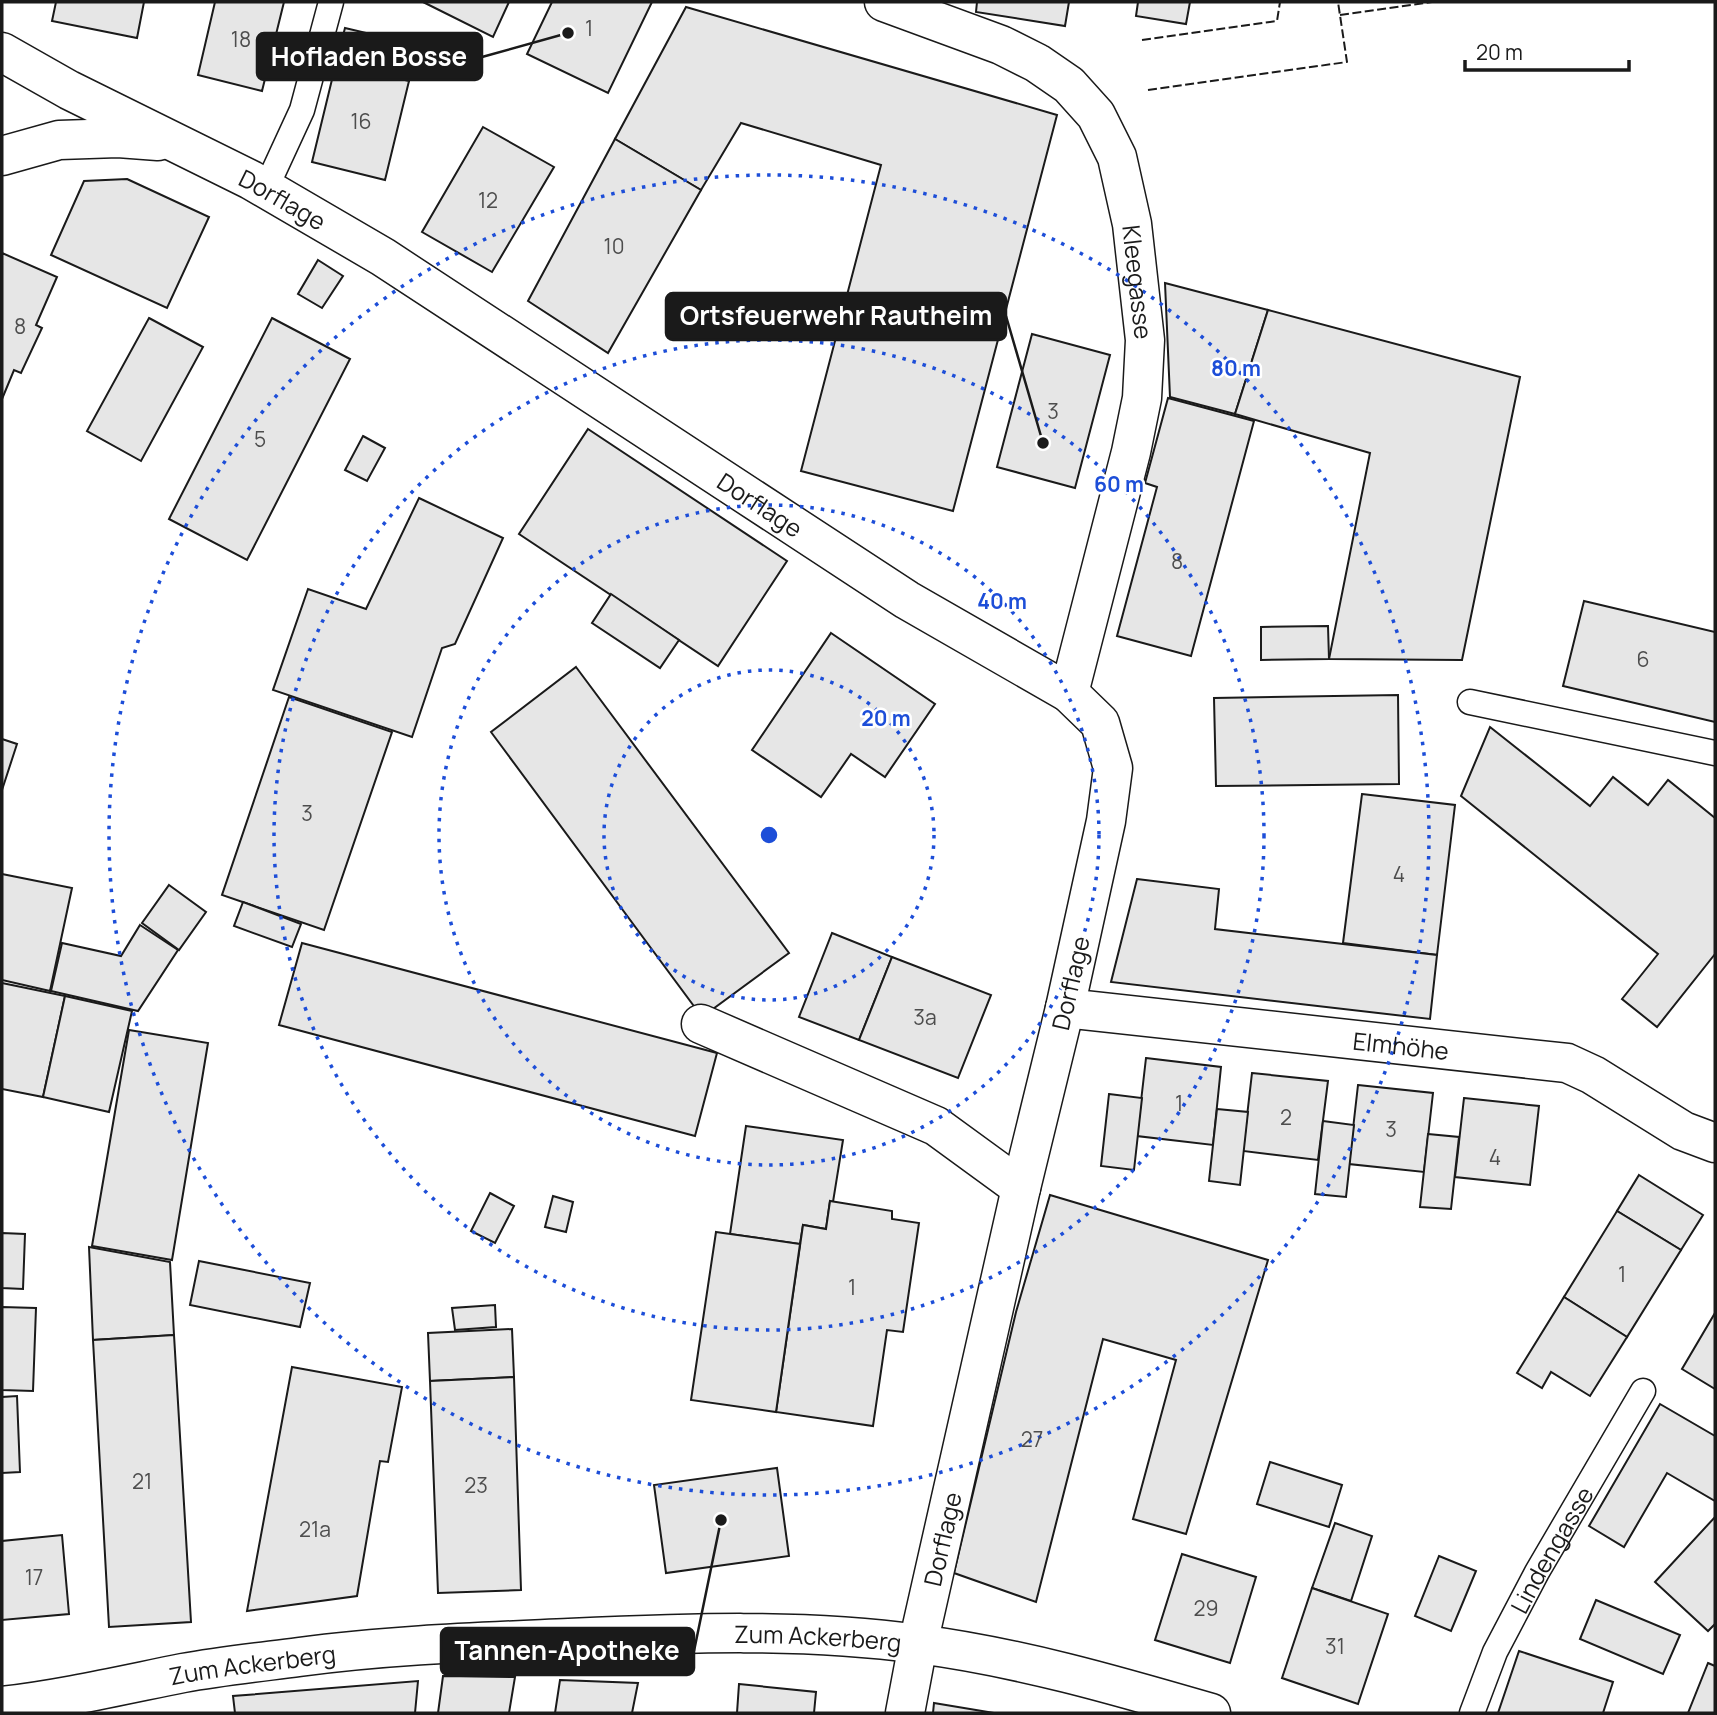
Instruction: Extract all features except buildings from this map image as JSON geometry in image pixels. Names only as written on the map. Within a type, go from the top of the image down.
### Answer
[{"type":"street","name":"Kleegasse","points":[[884,2],[1001,45],[1037,63],[1069,85],[1096,115],[1117,156],[1132,224],[1144,340],[1142,398],[1131,452],[1069,693]]},
{"type":"street","name":"Dorflage","points":[[2,52],[69,90],[266,188],[395,265],[907,600],[1069,693],[1100,723],[1113,768],[1106,821],[918,1644],[905,1713]]},
{"type":"street","points":[[2,156],[59,140],[118,138],[178,142]]},
{"type":"street","name":"Elmhöhe","points":[[1065,1008],[1567,1063],[1593,1075],[1683,1131],[1715,1143]]},
{"type":"street","points":[[701,1024],[936,1126],[1021,1188]]},
{"type":"street","name":"Zum Ackerberg","points":[[2,1706],[95,1702],[187,1673],[302,1656],[434,1644],[701,1633],[797,1634],[918,1644],[1019,1662],[1118,1686],[1211,1713]]},
{"type":"lane","points":[[266,188],[302,110],[331,2]]},
{"type":"lane","points":[[1470,702],[1715,753]]},
{"type":"lane","name":"Lindengasse","points":[[1472,1713],[1495,1652],[1525,1595],[1643,1391]]},
{"type":"fence","points":[[1142,40],[1277,21],[1280,2]]},
{"type":"fence","points":[[1148,90],[1347,62],[1338,2]]},
{"type":"fence","points":[[1340,15],[1432,2]]},
{"type":"place","name":"Hofladen Bosse","points":[[568,33]]},
{"type":"place","name":"Ortsfeuerwehr Rautheim","points":[[1043,443]]},
{"type":"place","name":"Tannen-Apotheke","points":[[721,1520]]}]
